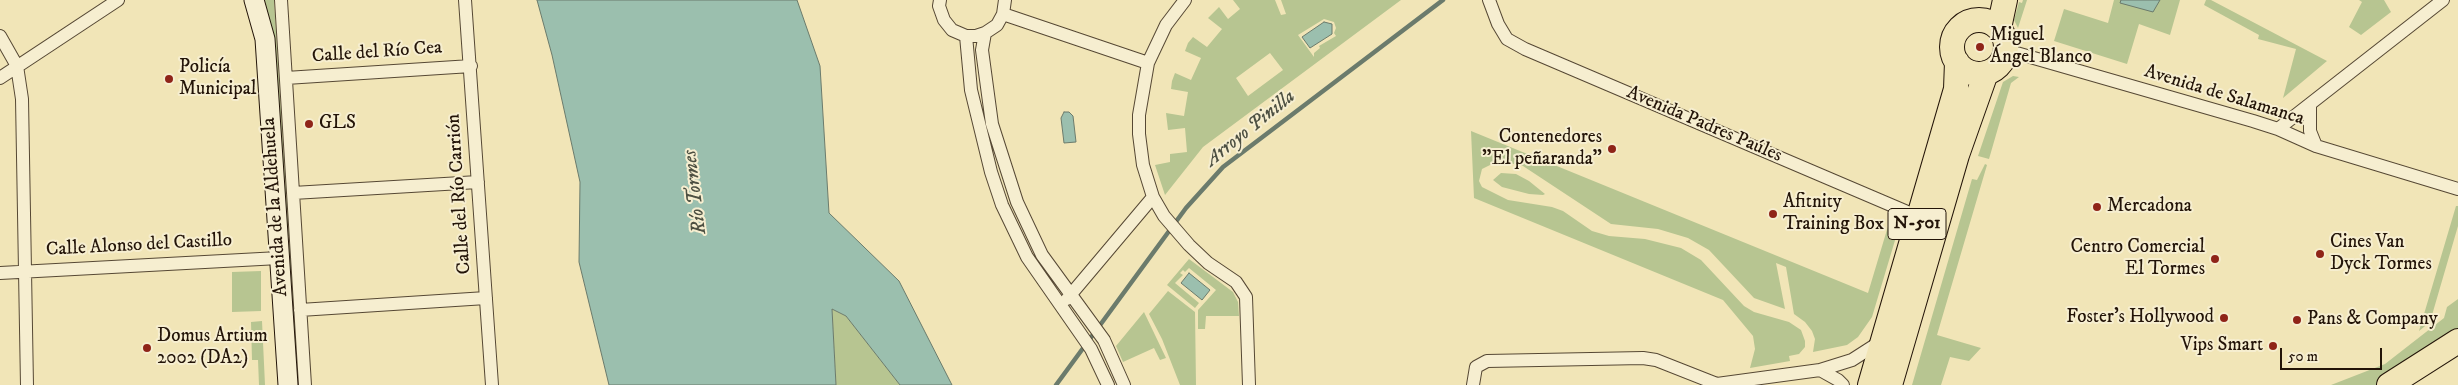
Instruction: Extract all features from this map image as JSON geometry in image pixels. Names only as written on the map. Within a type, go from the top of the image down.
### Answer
[{"type":"highway","name":"N-501","points":[[1870,385],[1956,89],[1957,62],[1952,51],[1953,42],[1960,28],[1967,23],[1982,0]]},
{"type":"highway","points":[[1999,28],[2005,0]]},
{"type":"highway","points":[[1957,62],[1965,70],[1975,74],[1986,73],[1995,69],[2003,61],[2006,50],[2005,38],[1999,28],[1984,20],[1967,23]]},
{"type":"highway","name":"N-501","points":[[1890,385],[1958,155],[1986,73]]},
{"type":"highway","points":[[2389,385],[2458,341]]},
{"type":"highway","points":[[2409,385],[2458,355]]},
{"type":"main road","name":"Avenida de la Aldehuela","points":[[254,0],[265,39],[288,385]]},
{"type":"street","points":[[0,78],[118,0]]},
{"type":"street","name":"Avenida de la Aldehuela","points":[[281,0],[305,385]]},
{"type":"street","name":"Calle del Río Carrión","points":[[465,0],[492,385]]},
{"type":"street","points":[[940,0],[939,6],[944,20],[952,30],[966,36],[986,33],[996,25],[1003,14],[1005,0]]},
{"type":"street","points":[[1185,0],[1166,25],[1148,63],[1141,94],[1139,134],[1143,165],[1153,197],[1164,216],[1208,263],[1236,282],[1246,297],[1249,385]]},
{"type":"street","name":"Avenida Padres Paúles","points":[[1489,0],[1498,24],[1507,39],[1525,49],[1919,217]]},
{"type":"street","points":[[2278,129],[2443,0]]},
{"type":"street","points":[[1003,14],[1148,63]]},
{"type":"street","points":[[986,33],[982,50],[992,124],[1017,202],[1042,255],[1104,340],[1124,385]]},
{"type":"street","points":[[0,36],[17,66],[22,99],[28,385]]},
{"type":"street","points":[[966,36],[971,90],[991,172],[1002,205],[1026,256],[1081,333],[1091,349],[1108,385]]},
{"type":"street","name":"Avenida de Salamanca","points":[[2006,50],[2278,129],[2316,146],[2458,189]]},
{"type":"street","name":"Calle del Río Cea","points":[[286,78],[471,66]]},
{"type":"street","points":[[2310,104],[2310,131],[2316,146]]},
{"type":"street","points":[[293,193],[478,182]]},
{"type":"street","points":[[1060,306],[1072,296],[1153,197]]},
{"type":"street","name":"Calle Alonso del Castillo","points":[[0,273],[279,258]]},
{"type":"street","points":[[300,310],[486,298]]},
{"type":"street","points":[[1474,385],[1476,366],[1487,361],[1643,358],[1656,360],[1717,384],[1820,370],[1852,360],[1884,339]]},
{"type":"street","points":[[1820,370],[1843,385]]},
{"type":"green space","points":[[264,0],[274,0],[289,236],[287,236],[275,47]]},
{"type":"green space","points":[[1233,0],[1275,0],[1281,15],[1286,14],[1281,0],[1401,0],[1203,147],[1165,195],[1155,165],[1170,162],[1170,154],[1187,152],[1185,128],[1168,130],[1166,113],[1184,116],[1188,92],[1171,89],[1175,73],[1191,80],[1201,58],[1185,51],[1188,43],[1193,37],[1207,47],[1222,29],[1208,18],[1219,7],[1228,19],[1240,9]],"holes":[[[1324,19],[1334,22],[1336,28],[1334,33],[1336,36],[1319,46],[1320,48],[1314,53],[1314,57],[1298,35]],[[1270,53],[1283,70],[1248,96],[1236,78]]]},
{"type":"green space","points":[[2023,0],[2027,0],[2018,28],[2014,20],[2019,2],[2022,3]]},
{"type":"green space","points":[[2114,0],[2180,0],[2170,35],[2139,24],[2127,64],[2054,41],[2064,9],[2108,23]]},
{"type":"green space","points":[[2206,0],[2211,0],[2327,61],[2283,98],[2296,49],[2258,39],[2259,35],[2204,5]]},
{"type":"green space","points":[[2359,0],[2384,0],[2391,12],[2361,35],[2349,27],[2362,2]]},
{"type":"green space","points":[[2013,76],[2019,77],[2011,83],[1989,159],[1978,156],[2003,82]]},
{"type":"green space","points":[[1471,131],[1868,293],[1889,223],[1899,227],[1872,317],[1858,337],[1847,345],[1813,352],[1815,339],[1812,331],[1805,322],[1794,314],[1786,267],[1776,263],[1785,309],[1754,298],[1709,250],[1688,238],[1658,229],[1611,224],[1523,166],[1509,163],[1492,164],[1482,169],[1479,181],[1482,187],[1508,200],[1552,207],[1563,211],[1592,231],[1609,236],[1645,239],[1681,248],[1701,260],[1744,306],[1754,312],[1789,322],[1801,330],[1805,347],[1799,354],[1789,356],[1790,361],[1750,368],[1755,349],[1753,336],[1723,300],[1474,198]]},
{"type":"green space","points":[[1985,164],[1987,165],[1937,335],[1981,348],[1969,361],[1950,357],[1941,385],[1912,385],[1972,179],[1977,180]]},
{"type":"green space","points":[[1501,173],[1516,174],[1529,181],[1545,194],[1529,194],[1502,187],[1493,180]]},
{"type":"green space","points":[[2456,206],[2458,206],[2458,226],[2430,322],[2419,331]]},
{"type":"green space","points":[[287,244],[290,244],[299,385],[295,385]]},
{"type":"green space","points":[[1189,259],[1233,292],[1238,302],[1239,316],[1206,316],[1205,329],[1198,329],[1198,310],[1216,290],[1189,268],[1185,272],[1183,270],[1180,273],[1183,275],[1175,283],[1199,303],[1195,308],[1167,285]]},
{"type":"green space","points":[[261,271],[261,311],[232,312],[232,272]]},
{"type":"green space","points":[[1168,291],[1195,312],[1196,385],[1180,385],[1162,339],[1149,314]]},
{"type":"green space","points":[[2458,299],[2458,334],[2380,385],[2331,385],[2385,364],[2444,318],[2447,307]]},
{"type":"green space","points":[[832,309],[846,316],[900,385],[836,385]]},
{"type":"green space","points":[[1144,312],[1166,358],[1160,360],[1154,348],[1123,362],[1116,346]]},
{"type":"green space","points":[[262,321],[265,385],[259,385],[258,360],[252,360],[251,322]]},
{"type":"water","name":"Río Tormes","points":[[537,0],[797,0],[820,66],[829,213],[899,281],[952,385],[900,385],[846,316],[832,309],[836,385],[609,385],[579,262],[580,182],[552,55]]},
{"type":"water","points":[[2121,0],[2160,0],[2153,12],[2120,3]]},
{"type":"water","points":[[1324,22],[1332,24],[1332,34],[1310,48],[1302,37]]},
{"type":"water","points":[[1064,112],[1069,112],[1073,116],[1076,142],[1064,143],[1061,118]]},
{"type":"water","points":[[1189,273],[1210,290],[1202,300],[1181,283]]},
{"type":"waterway","name":"Arroyo Pinilla","points":[[1056,385],[1186,208],[1223,167],[1443,0]]},
{"type":"place","name":"Miguel Ángel Blanco","points":[[1980,47]]},
{"type":"place","name":"Policía Municipal","points":[[169,79]]},
{"type":"place","name":"GLS","points":[[309,124]]},
{"type":"place","name":"Contenedores \"El peñaranda\"","points":[[1612,149]]},
{"type":"place","name":"Mercadona","points":[[2097,207]]},
{"type":"place","name":"Afitnity Training Box","points":[[1773,214]]},
{"type":"place","name":"Cines Van Dyck Tormes","points":[[2320,254]]},
{"type":"place","name":"Centro Comercial El Tormes","points":[[2215,259]]},
{"type":"place","name":"Foster's Hollywood","points":[[2224,318]]},
{"type":"place","name":"Pans & Company","points":[[2297,320]]},
{"type":"place","name":"Vips Smart","points":[[2273,346]]},
{"type":"place","name":"Domus Artium 2002 (DA2)","points":[[147,348]]}]
